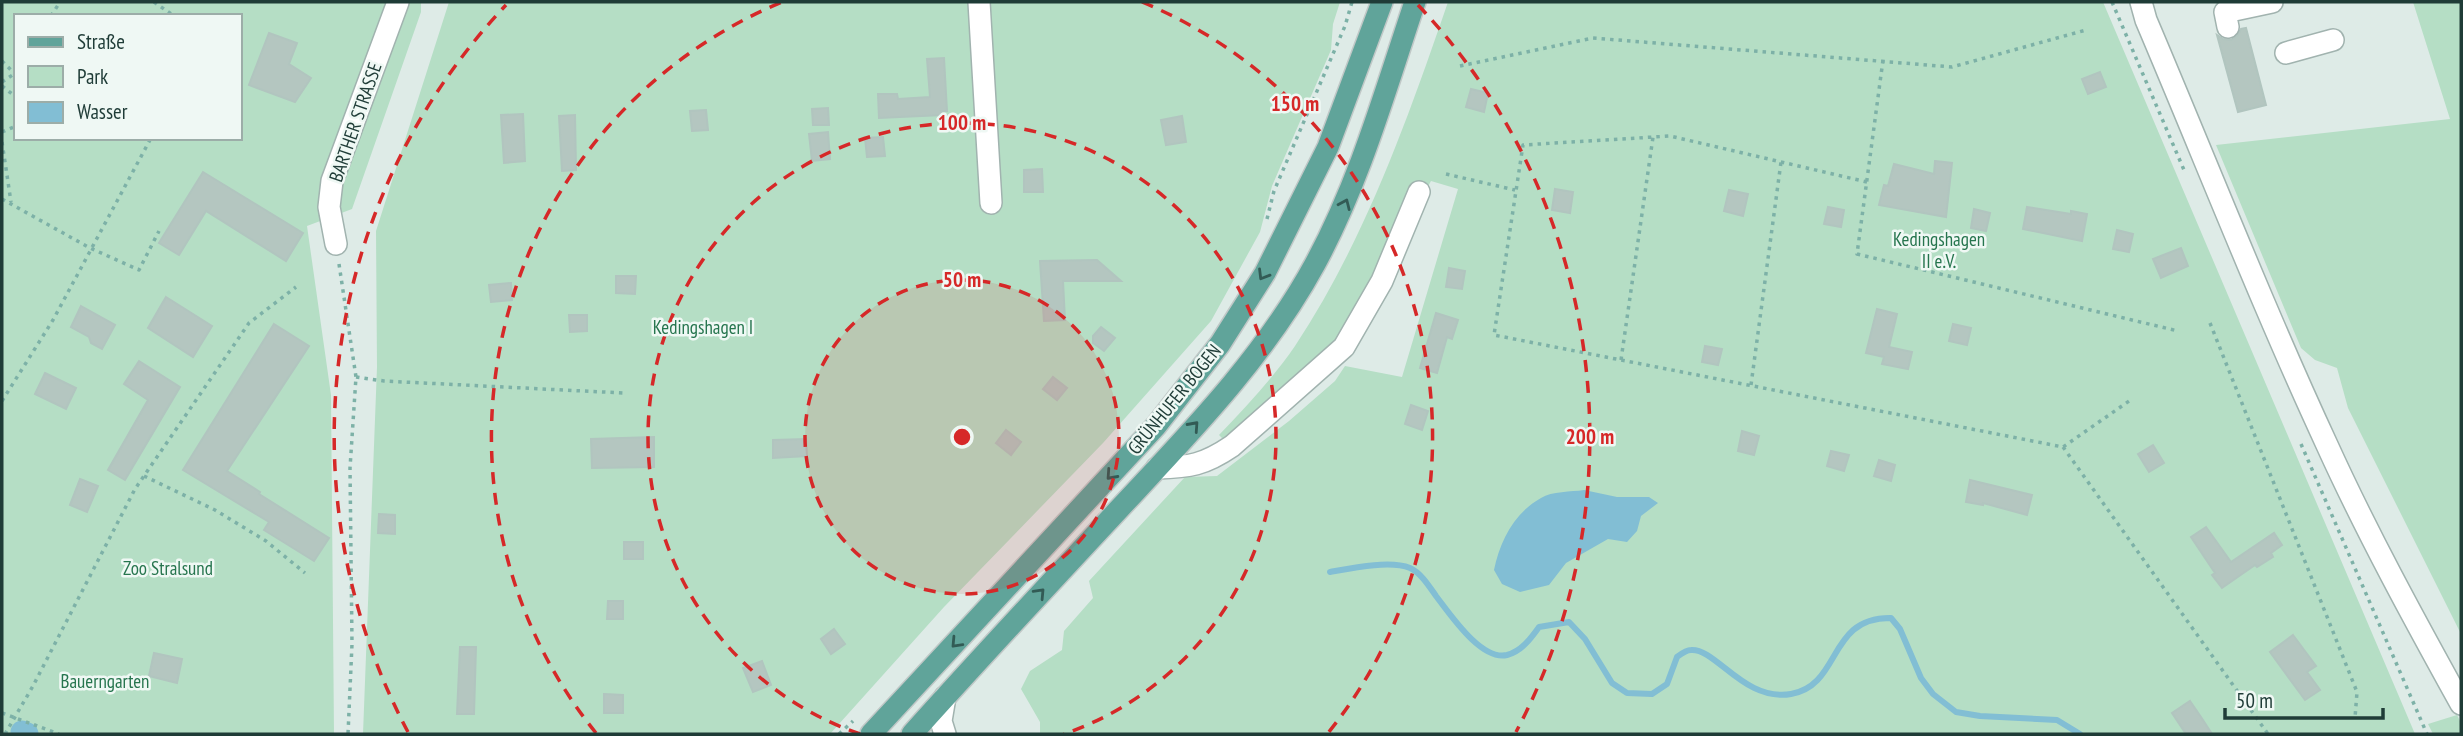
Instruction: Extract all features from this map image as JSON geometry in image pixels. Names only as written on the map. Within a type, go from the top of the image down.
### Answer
[{"type":"main road","name":"GRÜNHUFER BOGEN","points":[[871,734],[1156,426],[1220,344],[1265,273],[1328,147],[1382,2]]},
{"type":"main road","name":"GRÜNHUFER BOGEN","points":[[912,734],[1157,468],[1248,365],[1283,317],[1315,265],[1359,170],[1415,2]]},
{"type":"street","name":"BARTHER STRASSE","points":[[336,244],[329,207],[332,181],[398,2]]},
{"type":"street","points":[[979,2],[991,203]]},
{"type":"street","points":[[1370,2],[1372,32]]},
{"type":"street","points":[[2141,2],[2150,31],[2296,378],[2430,649],[2461,704]]},
{"type":"street","points":[[2228,27],[2225,12],[2272,2]]},
{"type":"street","points":[[2286,53],[2333,40]]},
{"type":"street","points":[[1157,468],[1189,467],[1213,459],[1249,431],[1344,347],[1382,281],[1419,192]]},
{"type":"street","points":[[945,697],[941,721],[945,734]]},
{"type":"path","points":[[154,2],[171,14]]},
{"type":"path","points":[[1266,223],[1274,191],[1345,26],[1352,2]]},
{"type":"path","points":[[1460,66],[1594,37],[1952,67],[2086,30]]},
{"type":"path","points":[[1883,60],[1857,254],[2178,331]]},
{"type":"path","points":[[1867,181],[1670,136],[1523,145],[1494,335],[2063,447],[2268,734]]},
{"type":"path","points":[[1621,360],[1653,137]]},
{"type":"path","points":[[2,401],[53,320],[150,140]]},
{"type":"path","points":[[2,142],[11,202]]},
{"type":"path","points":[[1751,385],[1781,162]]},
{"type":"path","points":[[1446,174],[1516,191]]},
{"type":"path","points":[[2,199],[90,248],[139,270],[159,231]]},
{"type":"path","points":[[336,244],[356,377],[351,468],[352,644],[348,734]]},
{"type":"path","points":[[5,734],[144,476],[249,323],[296,287]]},
{"type":"path","points":[[2210,323],[2357,692],[2355,718]]},
{"type":"path","points":[[356,377],[384,381],[623,393]]},
{"type":"path","points":[[2063,447],[2132,399]]},
{"type":"path","points":[[144,476],[226,516],[266,541],[305,573]]},
{"type":"path","points":[[2,713],[59,734]]},
{"type":"path","points":[[839,734],[859,715]]},
{"type":"green space","name":"Zoo Stralsund","points":[[2,2],[421,2],[421,12],[352,209],[307,226],[331,395],[334,734],[2,734]]},
{"type":"green space","name":"Kedingshagen I","points":[[449,2],[1340,2],[1333,24],[1331,50],[1272,186],[1260,232],[1211,321],[1103,443],[944,607],[830,734],[363,734],[377,367],[376,231]]},
{"type":"green space","name":"Kedingshagen II e.V.","points":[[1448,2],[2103,2],[2415,734],[1040,734],[1040,722],[1021,689],[1030,671],[1062,650],[1064,631],[1093,598],[1089,581],[1185,477],[1217,476],[1289,421],[1335,381],[1345,366],[1402,377],[1458,189],[1431,181],[1349,331],[1225,441],[1219,435],[1287,358],[1343,264],[1400,135]]},
{"type":"green space","points":[[2413,2],[2461,2],[2461,634],[2348,408],[2337,368],[2315,360],[2301,348],[2216,145],[2450,119]]},
{"type":"green space","points":[[2457,715],[2461,723],[2461,734],[2433,734],[2428,724]]},
{"type":"water","points":[[1584,490],[1617,497],[1649,497],[1658,503],[1641,516],[1637,531],[1627,542],[1608,539],[1566,563],[1549,585],[1520,592],[1502,584],[1494,570],[1504,538],[1516,520],[1531,504],[1545,496]]},
{"type":"building","points":[[2246,28],[2266,105],[2238,112],[2217,35],[2231,40],[2241,29]]},
{"type":"building","points":[[269,33],[297,43],[289,64],[311,78],[295,102],[249,85]]},
{"type":"building","points":[[944,58],[947,111],[941,111],[942,115],[879,118],[878,94],[897,94],[898,99],[930,97],[927,59]]},
{"type":"building","points":[[2100,72],[2106,87],[2088,94],[2082,79]]},
{"type":"building","points":[[1471,89],[1488,93],[1484,112],[1466,107]]},
{"type":"building","points":[[828,108],[829,125],[813,125],[812,109]]},
{"type":"building","points":[[706,110],[708,130],[692,131],[690,111]]},
{"type":"building","points":[[523,114],[525,161],[504,163],[501,115]]},
{"type":"building","points":[[575,115],[576,170],[562,171],[559,116]]},
{"type":"building","points":[[1182,116],[1186,142],[1166,145],[1161,120]]},
{"type":"building","points":[[828,132],[830,159],[812,161],[809,134]]},
{"type":"building","points":[[883,137],[885,156],[867,157],[865,138]]},
{"type":"building","points":[[1935,161],[1952,163],[1946,217],[1879,205],[1884,185],[1888,186],[1894,164],[1934,174]]},
{"type":"building","points":[[1042,169],[1043,192],[1024,192],[1024,170]]},
{"type":"building","points":[[203,172],[303,233],[286,261],[206,211],[179,255],[159,243]]},
{"type":"building","points":[[1555,189],[1573,192],[1570,213],[1552,210]]},
{"type":"building","points":[[1729,190],[1748,194],[1743,216],[1724,211]]},
{"type":"building","points":[[1828,207],[1844,210],[1841,227],[1824,224]]},
{"type":"building","points":[[2027,207],[2087,214],[2082,241],[2023,229]]},
{"type":"building","points":[[1974,209],[1990,213],[1986,231],[1971,228]]},
{"type":"building","points":[[2117,230],[2133,234],[2129,252],[2113,249]]},
{"type":"building","points":[[2181,248],[2188,266],[2161,278],[2153,259]]},
{"type":"building","points":[[1097,260],[1121,281],[1063,281],[1065,320],[1044,321],[1040,261]]},
{"type":"building","points":[[1449,268],[1465,271],[1462,289],[1446,287]]},
{"type":"building","points":[[616,276],[636,276],[635,294],[616,293]]},
{"type":"building","points":[[511,283],[512,300],[491,302],[489,285]]},
{"type":"building","points":[[166,297],[212,326],[193,357],[148,328]]},
{"type":"building","points":[[81,306],[115,325],[102,349],[91,343],[89,337],[71,327]]},
{"type":"building","points":[[1877,309],[1897,314],[1889,347],[1912,352],[1908,369],[1882,364],[1884,357],[1866,353]]},
{"type":"building","points":[[1436,313],[1458,320],[1452,339],[1447,337],[1437,373],[1420,368]]},
{"type":"building","points":[[569,315],[587,315],[587,331],[570,332]]},
{"type":"building","points":[[274,324],[309,346],[227,471],[329,538],[314,561],[264,530],[269,522],[183,470]]},
{"type":"building","points":[[1953,324],[1971,328],[1967,345],[1949,341]]},
{"type":"building","points":[[1101,327],[1115,338],[1104,351],[1093,343],[1093,336]]},
{"type":"building","points":[[1705,346],[1722,349],[1718,365],[1702,362]]},
{"type":"building","points":[[139,361],[180,387],[125,480],[108,470],[148,400],[124,384]]},
{"type":"building","points":[[45,373],[76,388],[66,409],[35,394]]},
{"type":"building","points":[[1053,377],[1067,388],[1057,400],[1043,389]]},
{"type":"building","points":[[1411,405],[1428,411],[1422,430],[1405,424]]},
{"type":"building","points":[[1006,430],[1021,442],[1011,455],[996,443]]},
{"type":"building","points":[[1742,431],[1759,436],[1754,455],[1738,451]]},
{"type":"building","points":[[654,437],[654,467],[592,468],[591,439]]},
{"type":"building","points":[[806,439],[807,456],[773,458],[773,440]]},
{"type":"building","points":[[2153,445],[2164,463],[2149,472],[2138,454]]},
{"type":"building","points":[[1831,451],[1849,455],[1844,471],[1827,466]]},
{"type":"building","points":[[1879,460],[1895,465],[1891,481],[1874,476]]},
{"type":"building","points":[[80,479],[98,486],[87,512],[70,505]]},
{"type":"building","points":[[1970,480],[2032,495],[2027,515],[1983,503],[1966,502]]},
{"type":"building","points":[[379,514],[395,515],[395,534],[378,533]]},
{"type":"building","points":[[2206,527],[2231,562],[2274,533],[2282,545],[2271,553],[2273,557],[2257,567],[2255,565],[2222,588],[2191,537]]},
{"type":"building","points":[[624,542],[643,542],[643,559],[624,559]]},
{"type":"building","points":[[608,601],[623,601],[623,619],[607,619]]},
{"type":"building","points":[[834,629],[845,644],[831,654],[821,639]]},
{"type":"building","points":[[2293,635],[2316,666],[2307,672],[2320,690],[2305,700],[2270,652]]},
{"type":"building","points":[[460,647],[476,647],[474,714],[457,714]]},
{"type":"building","points":[[154,653],[182,659],[177,683],[149,676]]},
{"type":"building","points":[[762,661],[771,685],[753,692],[743,668]]},
{"type":"building","points":[[604,694],[623,695],[623,713],[604,713]]},
{"type":"building","points":[[2190,701],[2212,734],[2186,734],[2172,713]]},
{"type":"waterway","points":[[1330,572],[1382,565],[1410,568],[1418,573],[1467,634],[1477,644],[1497,655],[1507,655],[1517,650],[1526,644],[1539,627],[1569,622],[1585,639],[1612,683],[1627,693],[1652,694],[1667,684],[1677,657],[1691,650],[1711,657],[1745,683],[1759,690],[1774,694],[1791,694],[1807,688],[1819,678],[1845,639],[1856,628],[1870,621],[1891,618],[1900,629],[1921,678],[1933,694],[1956,712],[2057,720],[2080,734]]},
{"type":"waterway","points":[[22,732],[27,734]]},
{"type":"park label","name":"Bauerngarten","points":[[105,681]]}]
